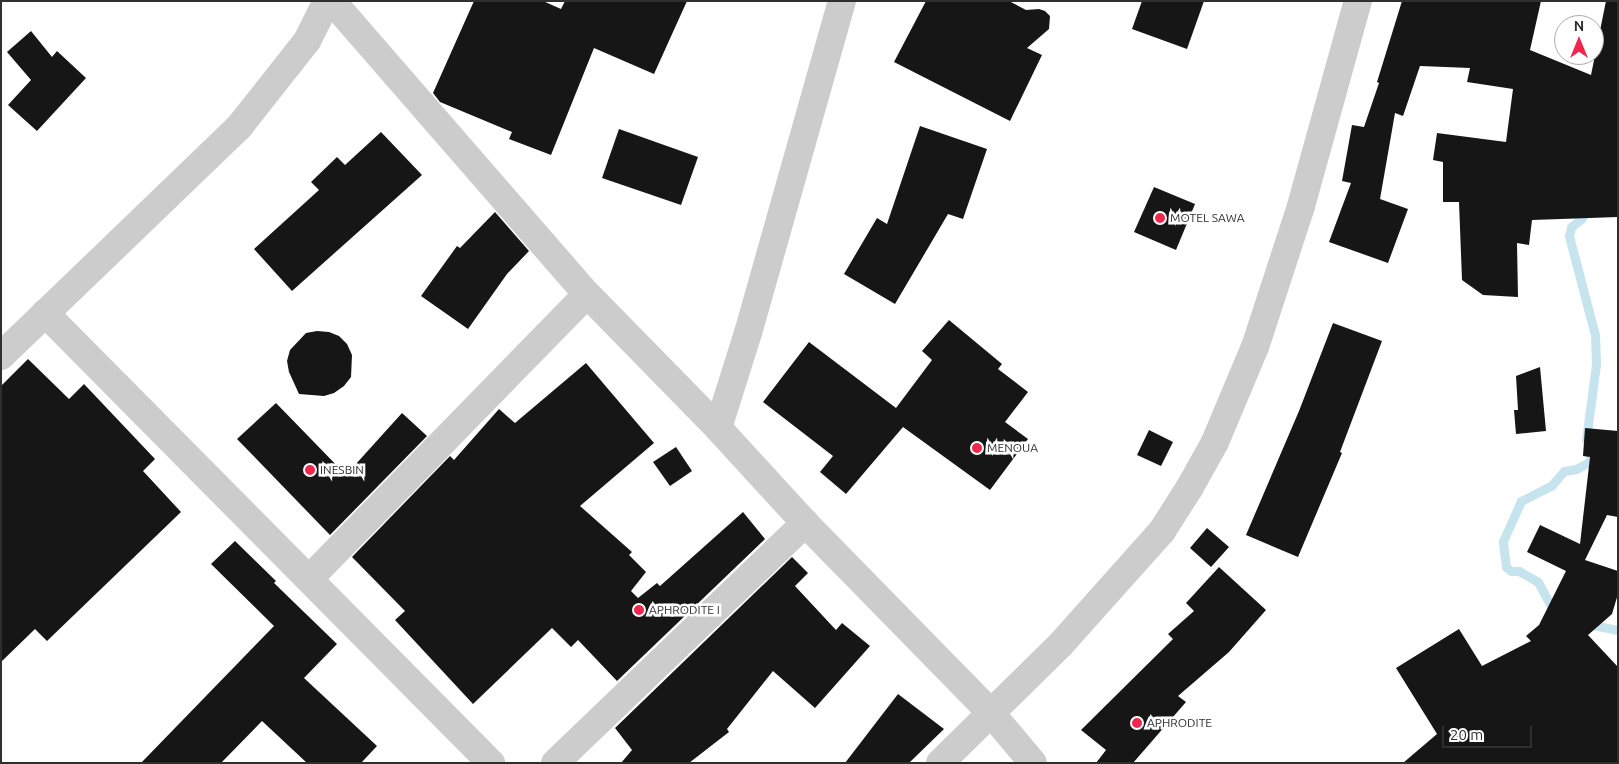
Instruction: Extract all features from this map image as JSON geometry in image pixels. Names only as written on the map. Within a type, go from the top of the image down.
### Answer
[{"type":"street","points":[[1,356],[239,127],[307,41],[327,1]]},
{"type":"street","points":[[332,1],[587,294],[718,428],[805,523],[991,713],[1033,763]]},
{"type":"street","points":[[718,428],[748,334],[842,1]]},
{"type":"street","points":[[940,763],[1061,644],[1162,531],[1190,487],[1215,442],[1255,347],[1301,206],[1358,1]]},
{"type":"street","points":[[309,579],[587,294]]},
{"type":"street","points":[[45,313],[491,763]]},
{"type":"street","points":[[555,763],[805,523]]},
{"type":"building","points":[[474,1],[543,1],[561,9],[565,1],[687,1],[654,74],[594,48],[551,155],[509,139],[512,132],[440,102],[433,93]]},
{"type":"building","points":[[926,1],[1009,1],[1026,10],[1039,9],[1045,11],[1050,16],[1049,29],[1027,48],[1042,55],[1010,121],[894,62]]},
{"type":"building","points":[[1142,1],[1204,1],[1187,49],[1132,29]]},
{"type":"building","points":[[1402,1],[1541,1],[1530,50],[1554,60],[1554,65],[1567,65],[1591,75],[1593,65],[1604,65],[1603,15],[1606,1],[1618,1],[1618,217],[1532,220],[1529,245],[1517,243],[1518,297],[1483,295],[1462,280],[1459,202],[1443,202],[1443,162],[1433,160],[1437,133],[1506,142],[1513,89],[1467,82],[1470,68],[1420,66],[1403,116],[1395,113],[1380,199],[1408,209],[1388,263],[1329,242],[1351,183],[1342,181],[1352,125],[1364,127],[1379,83],[1377,82]]},
{"type":"building","points":[[31,31],[52,57],[57,51],[86,78],[37,131],[8,105],[31,80],[7,52]]},
{"type":"building","points":[[920,126],[987,149],[963,219],[948,214],[895,304],[844,274],[877,218],[887,224]]},
{"type":"building","points":[[619,129],[698,157],[681,205],[602,178]]},
{"type":"building","points":[[381,132],[422,175],[292,291],[254,249],[319,190],[311,182],[337,157],[345,165]]},
{"type":"building","points":[[1154,187],[1195,204],[1176,250],[1134,232]]},
{"type":"building","points":[[495,212],[529,251],[507,274],[468,329],[421,296],[457,246],[460,248]]},
{"type":"building","points":[[949,320],[1002,364],[998,369],[1028,392],[1005,422],[1028,439],[990,490],[903,427],[846,494],[820,472],[833,456],[763,402],[809,342],[896,408],[932,360],[922,351]]},
{"type":"building","points":[[1333,323],[1382,341],[1340,452],[1342,453],[1298,557],[1246,535],[1299,411]]},
{"type":"building","points":[[317,331],[329,332],[339,336],[347,344],[352,355],[351,377],[344,386],[334,393],[324,396],[299,394],[289,372],[287,361],[290,350],[306,333]]},
{"type":"building","points":[[28,359],[69,399],[84,384],[155,459],[143,471],[181,512],[47,641],[35,629],[1,662],[1,386]]},
{"type":"building","points":[[586,363],[654,443],[580,506],[632,552],[629,555],[646,572],[631,591],[638,598],[657,583],[660,586],[743,512],[765,539],[617,681],[578,640],[571,647],[552,628],[473,704],[395,620],[405,611],[352,557],[450,456],[454,460],[499,409],[515,423]]},
{"type":"building","points":[[1540,367],[1546,431],[1516,434],[1514,410],[1518,410],[1516,376]]},
{"type":"building","points":[[276,403],[346,475],[402,413],[427,436],[330,535],[237,439]]},
{"type":"building","points":[[1585,428],[1618,431],[1618,517],[1607,515],[1585,560],[1618,571],[1618,594],[1612,614],[1588,635],[1618,667],[1618,763],[1403,763],[1437,734],[1396,668],[1459,629],[1482,666],[1531,641],[1526,636],[1539,625],[1566,571],[1527,552],[1540,525],[1580,544],[1590,457],[1583,456]]},
{"type":"building","points":[[1149,430],[1173,442],[1161,466],[1137,455]]},
{"type":"building","points":[[676,447],[692,471],[670,486],[653,462]]},
{"type":"building","points":[[1207,528],[1229,547],[1211,567],[1190,548]]},
{"type":"building","points":[[235,541],[276,581],[274,583],[337,644],[304,678],[377,746],[361,763],[307,763],[262,721],[221,763],[141,763],[274,626],[211,564]]},
{"type":"building","points":[[792,557],[808,573],[795,586],[836,630],[842,623],[870,646],[815,708],[773,671],[727,729],[729,732],[689,763],[621,763],[632,750],[615,728]]},
{"type":"building","points":[[1219,567],[1266,610],[1229,652],[1178,696],[1186,702],[1133,763],[1096,763],[1106,750],[1081,730],[1173,639],[1168,634],[1194,611],[1186,603]]},
{"type":"building","points":[[898,694],[944,729],[909,763],[845,763]]},
{"type":"waterway","points":[[1586,440],[1596,364],[1595,335],[1569,236],[1571,227],[1582,218],[1587,207]]},
{"type":"waterway","points":[[1555,614],[1538,582],[1519,571],[1511,571],[1506,567],[1503,541],[1521,501],[1551,486],[1564,471],[1576,469],[1589,462],[1591,455],[1589,452]]},
{"type":"waterway","points":[[1587,624],[1618,630]]},
{"type":"place","name":"MOTEL SAWA","points":[[1160,218]]},
{"type":"place","name":"MENOUA","points":[[977,448]]},
{"type":"place","name":"INESBIN","points":[[310,470]]},
{"type":"place","name":"APHRODITE I","points":[[639,610]]},
{"type":"place","name":"APHRODITE","points":[[1137,723]]}]
